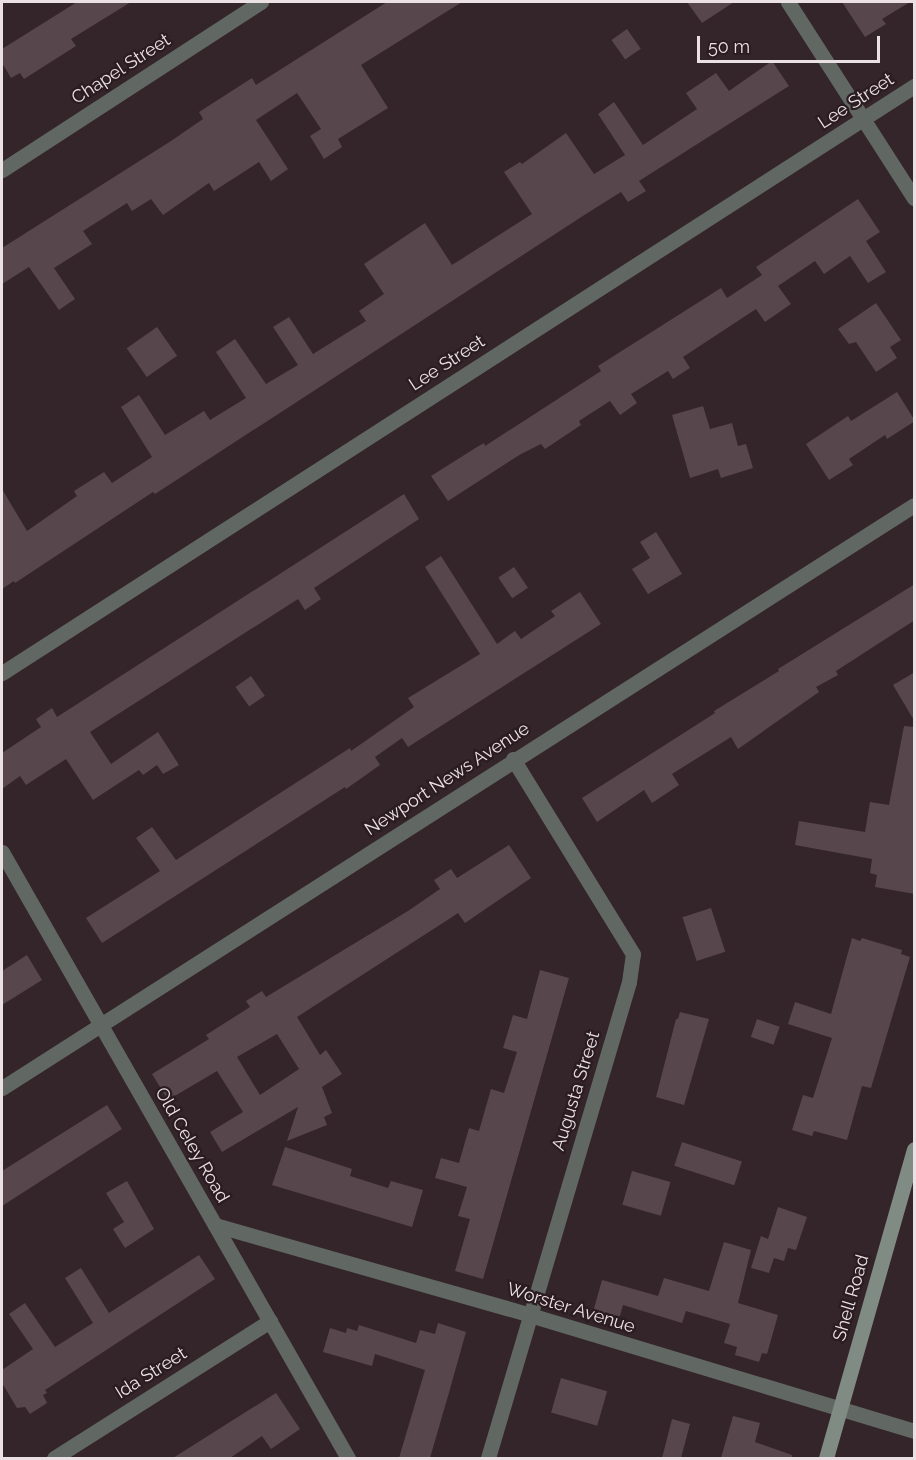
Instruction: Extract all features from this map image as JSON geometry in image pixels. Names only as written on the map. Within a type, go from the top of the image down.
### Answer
[{"type":"street","name":"Chapel Street","points":[[2,170],[261,2]]},
{"type":"street","points":[[788,2],[915,198]]},
{"type":"street","name":"Lee Street","points":[[2,673],[915,86]]},
{"type":"street","name":"Newport News Avenue","points":[[2,1088],[513,759],[915,505]]},
{"type":"street","name":"Augusta Street","points":[[488,1458],[629,982],[633,954],[513,759]]},
{"type":"street","name":"Old Celey Road","points":[[2,852],[348,1458]]},
{"type":"street","name":"Shell Road","points":[[826,1458],[915,1149]]},
{"type":"street","name":"Worster Avenue","points":[[215,1225],[530,1315],[915,1431]]},
{"type":"street","name":"Ida Street","points":[[54,1458],[270,1321]]},
{"type":"building","points":[[77,2],[131,2],[71,39],[76,46],[24,79],[20,73],[11,78],[2,63],[2,49]]},
{"type":"building","points":[[387,2],[462,2],[361,65],[388,108],[338,139],[342,147],[324,159],[310,136],[321,129],[297,93],[256,120],[288,169],[271,181],[259,162],[214,191],[209,183],[163,215],[151,199],[132,211],[127,203],[83,231],[92,244],[54,268],[75,299],[59,310],[29,267],[2,284],[2,248],[171,141],[203,119],[199,112],[252,78],[256,85]]},
{"type":"building","points":[[687,2],[734,2],[702,23]]},
{"type":"building","points":[[842,2],[910,2],[882,19],[886,24],[865,37]]},
{"type":"building","points":[[627,29],[641,49],[625,60],[611,40]]},
{"type":"building","points":[[772,61],[789,86],[639,181],[646,191],[628,202],[621,192],[155,494],[153,492],[15,583],[14,581],[2,589],[2,489],[27,531],[77,496],[74,491],[104,472],[112,483],[152,457],[121,407],[139,395],[165,435],[204,411],[210,420],[246,398],[216,352],[235,339],[266,384],[298,365],[273,327],[289,317],[313,354],[366,321],[359,311],[384,294],[364,264],[425,223],[452,265],[532,214],[504,172],[520,162],[522,164],[566,133],[594,174],[625,155],[598,114],[614,102],[643,145],[697,109],[686,93],[716,73],[729,91]]},
{"type":"building","points":[[858,199],[880,232],[866,241],[886,272],[868,283],[850,256],[824,274],[815,261],[778,286],[791,304],[765,322],[756,309],[683,357],[690,368],[673,379],[668,371],[631,394],[637,403],[620,415],[610,401],[579,421],[581,425],[545,449],[541,444],[521,454],[448,501],[431,476],[484,443],[485,446],[601,371],[598,366],[721,288],[727,298],[762,275],[756,267]]},
{"type":"building","points":[[876,303],[901,340],[890,347],[897,358],[876,372],[856,342],[849,344],[838,329]]},
{"type":"building","points":[[157,327],[177,356],[147,377],[127,348]]},
{"type":"building","points":[[897,392],[915,421],[887,439],[885,435],[849,459],[853,465],[829,480],[806,444],[848,416],[851,421]]},
{"type":"building","points":[[703,406],[710,429],[732,423],[738,446],[746,444],[753,468],[721,478],[718,469],[690,478],[672,415]]},
{"type":"building","points":[[404,494],[419,519],[314,588],[321,599],[305,610],[298,599],[90,732],[111,764],[158,732],[179,765],[163,774],[157,765],[143,775],[139,770],[93,800],[66,759],[26,785],[20,776],[2,789],[2,753],[41,727],[36,719],[52,708],[57,717]]},
{"type":"building","points":[[656,532],[682,574],[648,594],[632,569],[650,558],[640,542]]},
{"type":"building","points":[[441,556],[497,644],[515,631],[521,639],[555,616],[551,611],[580,592],[601,624],[408,747],[402,738],[375,757],[380,765],[346,789],[345,787],[102,943],[86,918],[160,871],[136,838],[152,827],[176,860],[350,748],[351,751],[414,707],[408,698],[480,654],[425,567]]},
{"type":"building","points":[[514,567],[528,588],[512,598],[498,578]]},
{"type":"building","points":[[915,584],[915,620],[836,671],[838,675],[816,687],[819,692],[738,749],[731,737],[672,774],[679,785],[652,803],[644,790],[597,822],[582,798],[779,671],[778,669]]},
{"type":"building","points":[[915,672],[915,722],[893,685]]},
{"type":"building","points":[[251,676],[265,696],[249,707],[235,687]]},
{"type":"building","points":[[904,726],[915,727],[915,894],[875,887],[877,875],[870,873],[872,859],[795,845],[799,821],[865,832],[870,802],[889,805]]},
{"type":"building","points":[[509,845],[531,878],[465,923],[458,913],[297,1017],[320,1055],[326,1050],[342,1074],[322,1087],[332,1113],[324,1117],[327,1125],[287,1141],[298,1107],[222,1152],[210,1132],[243,1112],[217,1071],[168,1100],[152,1074],[209,1039],[206,1035],[250,1007],[246,1001],[262,991],[266,997],[408,911],[440,889],[434,880],[451,869],[457,878]],"holes":[[[277,1034],[299,1069],[260,1095],[237,1057]]]},
{"type":"building","points":[[711,908],[725,952],[697,961],[682,917]]},
{"type":"building","points":[[852,938],[860,941],[862,938],[902,950],[901,954],[910,957],[871,1088],[862,1086],[847,1140],[814,1131],[812,1136],[792,1130],[803,1095],[813,1098],[832,1038],[788,1024],[795,1002],[831,1014]]},
{"type":"building","points":[[27,955],[42,980],[2,1005],[2,971]]},
{"type":"building","points":[[540,970],[569,978],[483,1279],[455,1271],[470,1219],[458,1216],[467,1187],[435,1178],[441,1158],[459,1163],[469,1128],[479,1131],[491,1089],[504,1093],[517,1052],[503,1048],[513,1015],[527,1019]]},
{"type":"building","points":[[680,1012],[709,1019],[684,1105],[656,1097],[676,1019]]},
{"type":"building","points":[[757,1019],[780,1027],[774,1045],[751,1037]]},
{"type":"building","points":[[107,1105],[122,1129],[2,1206],[2,1171]]},
{"type":"building","points":[[682,1142],[742,1161],[734,1185],[674,1166]]},
{"type":"building","points":[[285,1147],[352,1169],[350,1176],[388,1188],[391,1181],[423,1190],[412,1227],[272,1185]]},
{"type":"building","points":[[632,1171],[670,1182],[661,1216],[622,1205]]},
{"type":"building","points":[[127,1181],[154,1229],[125,1248],[113,1229],[124,1222],[106,1193]]},
{"type":"building","points":[[778,1207],[807,1217],[796,1250],[788,1248],[784,1261],[774,1258],[769,1273],[751,1268],[761,1236],[768,1239]]},
{"type":"building","points":[[724,1242],[751,1250],[738,1303],[778,1315],[767,1354],[762,1353],[759,1362],[735,1355],[737,1347],[724,1343],[730,1324],[686,1311],[682,1323],[623,1305],[619,1319],[593,1312],[602,1280],[658,1296],[664,1278],[709,1291]]},
{"type":"building","points":[[199,1255],[215,1279],[45,1390],[47,1393],[43,1395],[47,1403],[30,1414],[25,1407],[17,1408],[2,1383],[2,1370],[33,1349],[9,1314],[25,1303],[55,1347],[93,1323],[65,1278],[81,1268],[109,1313]]},
{"type":"building","points":[[438,1323],[466,1332],[448,1396],[430,1458],[399,1458],[425,1370],[375,1354],[372,1366],[323,1352],[330,1328],[346,1333],[347,1328],[357,1331],[359,1325],[416,1343],[420,1330],[435,1334]]},
{"type":"building","points":[[561,1378],[607,1391],[597,1426],[551,1413]]},
{"type":"building","points":[[276,1393],[300,1429],[271,1449],[262,1436],[230,1458],[173,1458]]},
{"type":"building","points":[[733,1416],[760,1423],[755,1442],[792,1455],[792,1458],[721,1458]]},
{"type":"building","points":[[672,1419],[690,1424],[681,1458],[662,1458]]}]
